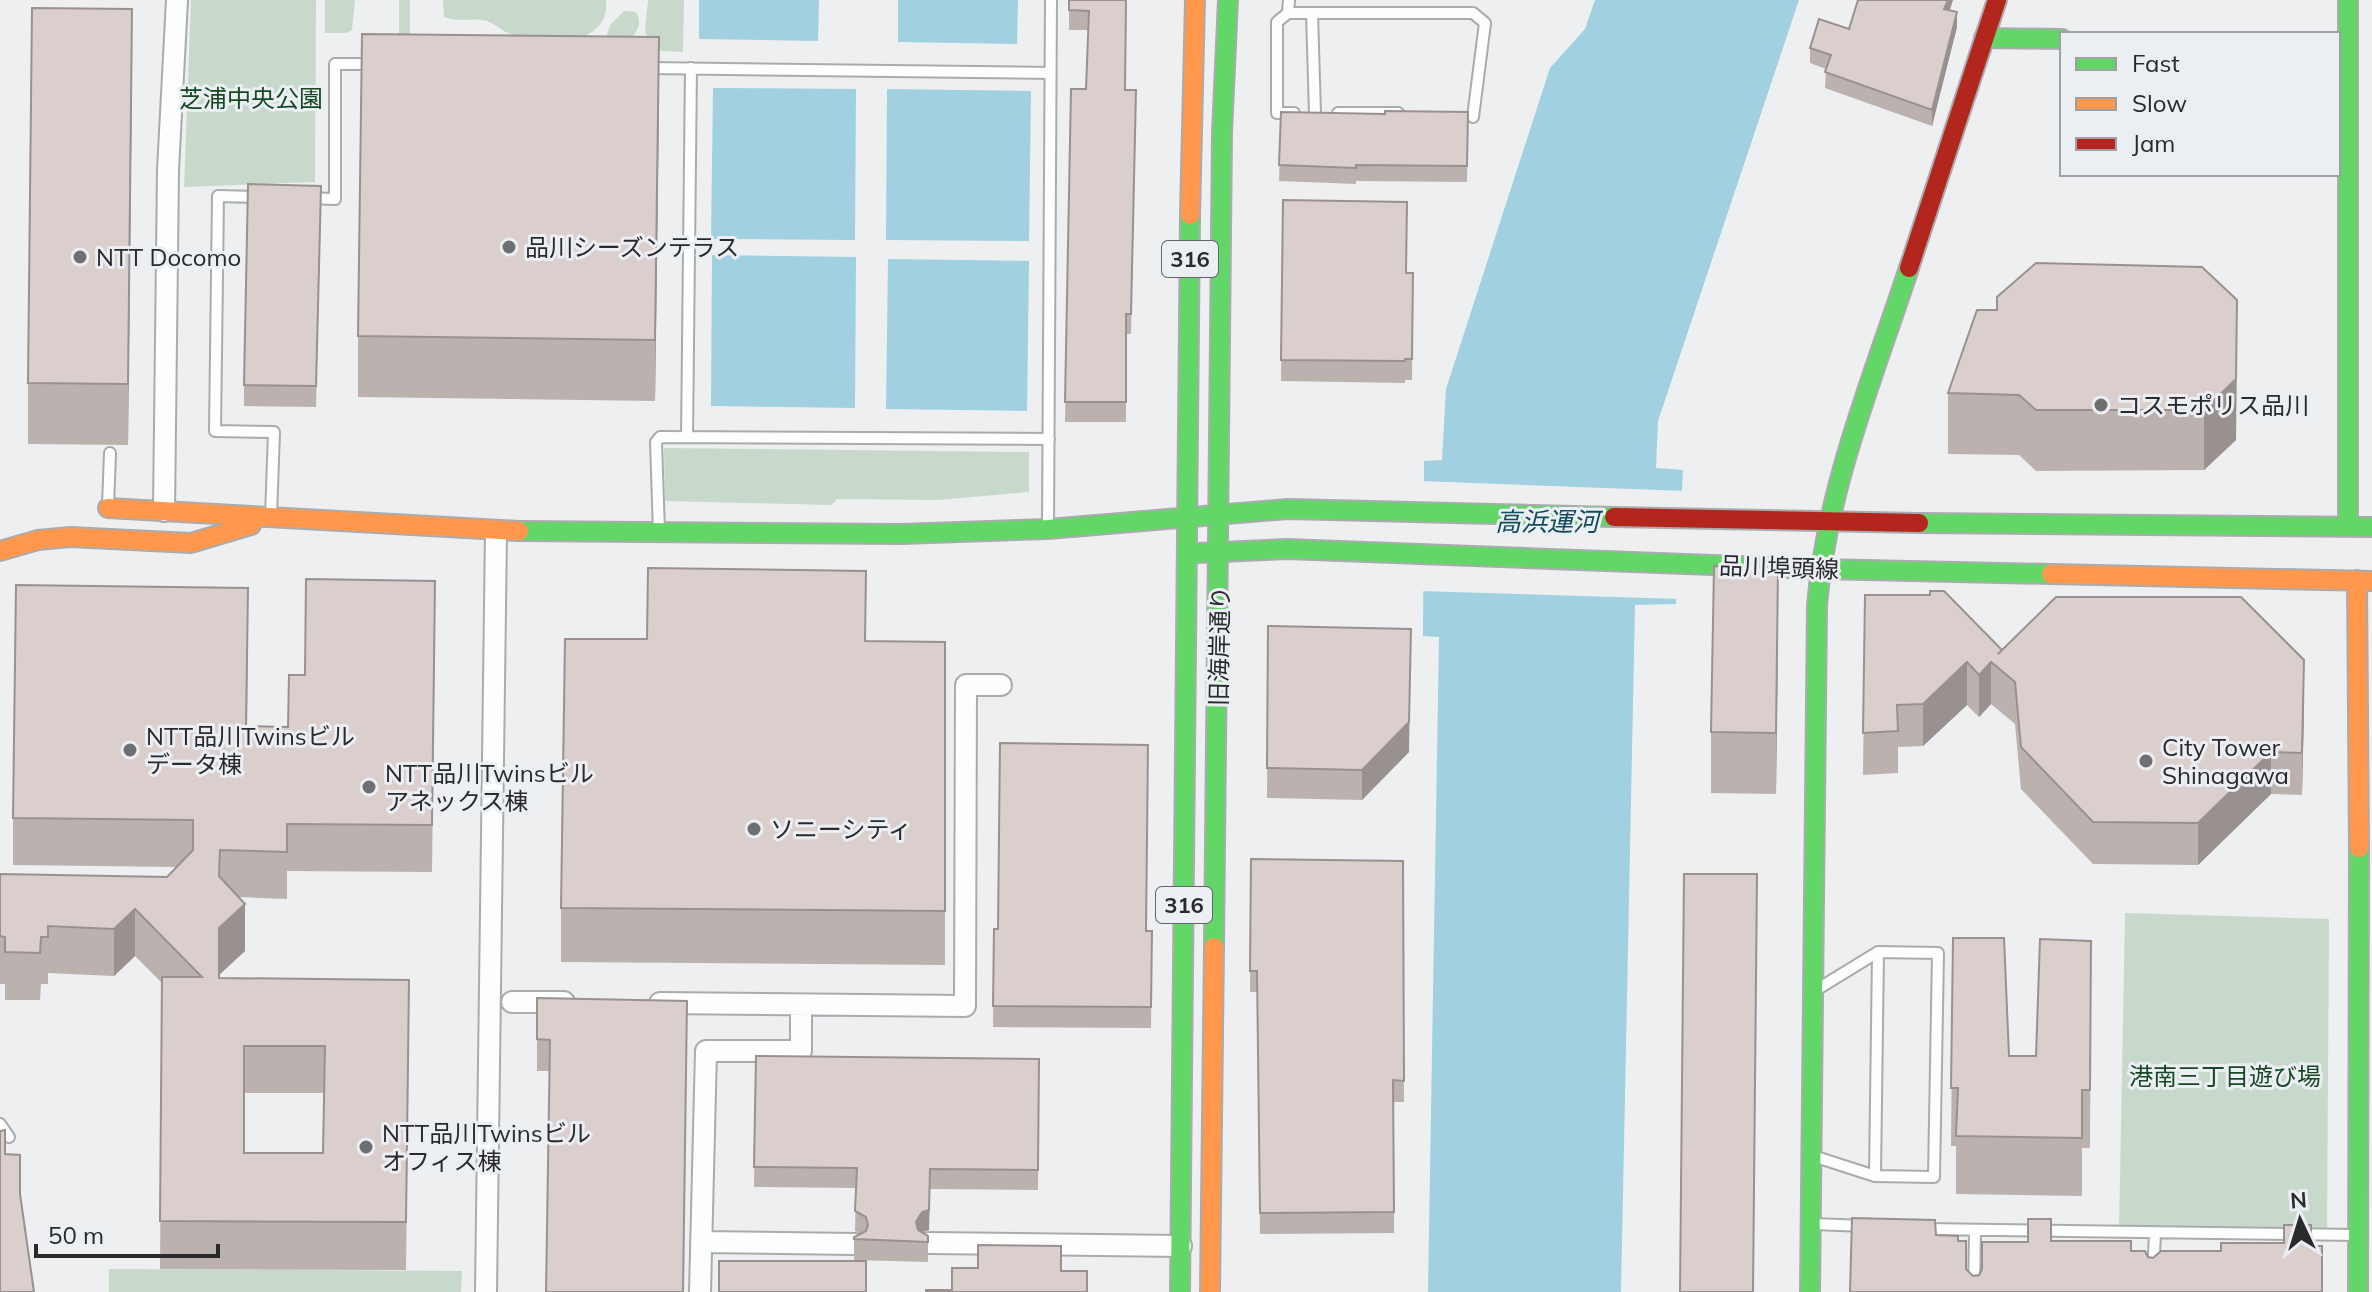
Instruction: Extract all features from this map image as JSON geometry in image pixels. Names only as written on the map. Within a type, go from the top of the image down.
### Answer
[{"type":"main road","name":"旧海岸通り","points":[[1180,1292],[1191,132],[1195,0]]},
{"type":"main road","name":"旧海岸通り","points":[[1210,1292],[1222,133],[1228,0]]},
{"type":"main road","points":[[1810,1292],[1817,606],[1820,569],[1841,476],[1997,0]]},
{"type":"main road","points":[[2348,0],[2343,44],[2348,527]]},
{"type":"main road","points":[[1984,38],[2060,39]]},
{"type":"main road","points":[[2343,44],[2372,45]]},
{"type":"main road","name":"品川埠頭線","points":[[108,508],[496,531],[659,533],[901,534],[1048,529],[1288,509],[1829,522],[2372,527]]},
{"type":"main road","points":[[0,551],[38,540],[70,537],[191,543],[271,519]]},
{"type":"main road","name":"品川埠頭線","points":[[1187,553],[1287,549],[1820,569],[2364,580]]},
{"type":"main road","points":[[2358,1292],[2364,580]]},
{"type":"street","points":[[164,511],[168,170],[177,0]]},
{"type":"street","points":[[486,1292],[496,531]]},
{"type":"street","points":[[638,1003],[965,1006],[966,685],[1001,685]]},
{"type":"street","points":[[512,1002],[591,1003]]},
{"type":"street","points":[[700,1292],[706,1051],[801,1051],[801,1005]]},
{"type":"street","points":[[701,1242],[855,1244]]},
{"type":"street","points":[[929,1243],[1181,1246]]},
{"type":"lane","points":[[1048,529],[1051,0]]},
{"type":"lane","points":[[1288,13],[1289,0]]},
{"type":"lane","points":[[1409,113],[1277,113],[1277,22],[1288,13],[1473,13],[1485,23],[1473,117]]},
{"type":"lane","points":[[1312,13],[1315,114]]},
{"type":"lane","points":[[291,198],[335,199],[335,64],[383,64]]},
{"type":"lane","points":[[644,68],[1050,73]]},
{"type":"lane","points":[[687,437],[691,68]]},
{"type":"lane","points":[[271,519],[274,432],[215,431],[216,273],[218,196],[277,197]]},
{"type":"lane","points":[[659,533],[656,442],[660,437],[1049,439]]},
{"type":"lane","points":[[108,508],[110,453]]},
{"type":"lane","points":[[1812,1156],[1875,1176],[1934,1177],[1938,953],[1878,952],[1814,991]]},
{"type":"lane","points":[[1875,1176],[1878,952]]},
{"type":"lane","points":[[0,1124],[9,1137]]},
{"type":"lane","points":[[1811,1224],[1870,1226]]},
{"type":"lane","points":[[1915,1228],[2358,1235]]},
{"type":"lane","points":[[1974,1292],[1975,1230]]},
{"type":"lane","points":[[2153,1274],[2155,1234]]},
{"type":"green space","name":"芝浦中央公園","points":[[191,0],[316,0],[315,182],[184,187]]},
{"type":"green space","points":[[325,0],[355,0],[352,30],[325,33]]},
{"type":"green space","points":[[399,0],[410,0],[410,37],[399,37]]},
{"type":"green space","points":[[443,0],[606,0],[604,16],[597,28],[570,40],[554,41],[521,37],[487,21],[444,17]]},
{"type":"green space","points":[[648,0],[684,0],[683,52],[662,51],[650,44],[645,31]]},
{"type":"green space","points":[[624,11],[636,12],[638,16],[639,24],[634,34],[629,41],[606,38],[610,25]]},
{"type":"green space","points":[[664,448],[1029,452],[1029,492],[938,500],[837,499],[831,505],[665,501]]},
{"type":"green space","name":"港南三丁目遊び場","points":[[2125,913],[2329,919],[2327,1235],[2119,1233]]},
{"type":"green space","points":[[109,1269],[462,1271],[461,1292],[109,1292]]},
{"type":"water","points":[[699,0],[819,0],[818,41],[699,39]]},
{"type":"water","points":[[898,0],[1018,0],[1017,44],[898,42]]},
{"type":"water","name":"高浜運河","points":[[1595,0],[1799,0],[1658,421],[1656,468],[1683,470],[1676,604],[1635,605],[1621,1292],[1428,1292],[1439,637],[1423,636],[1424,461],[1442,460],[1446,389],[1550,68],[1585,29]]},
{"type":"water","points":[[713,88],[856,89],[855,240],[711,239]]},
{"type":"water","points":[[887,89],[1031,91],[1029,241],[886,240]]},
{"type":"water","points":[[712,255],[856,257],[855,408],[711,406]]},
{"type":"water","points":[[888,259],[1029,261],[1027,411],[886,409]]},
{"type":"pier","points":[[1420,481],[1686,491],[1680,599],[1419,591]]},
{"type":"building","points":[[1069,0],[1126,0],[1125,90],[1136,90],[1131,314],[1126,314],[1126,402],[1065,402],[1071,89],[1086,89],[1089,11],[1069,10]]},
{"type":"building","points":[[1858,0],[1948,0],[1944,9],[1957,12],[1932,110],[1825,72],[1831,55],[1810,48],[1819,19],[1849,29]]},
{"type":"building","name":"NTT Docomo","points":[[32,8],[132,9],[128,384],[28,383]]},
{"type":"building","name":"品川シーズンテラス","points":[[362,34],[659,37],[655,340],[358,336]]},
{"type":"building","points":[[1385,111],[1468,112],[1467,166],[1356,165],[1356,168],[1279,165],[1281,112],[1385,114]]},
{"type":"building","points":[[248,184],[321,186],[316,386],[244,385]]},
{"type":"building","points":[[1283,200],[1407,202],[1406,273],[1413,273],[1412,359],[1281,360]]},
{"type":"building","points":[[2036,263],[2202,267],[2237,300],[2236,379],[2204,410],[2036,410],[2019,395],[1948,393],[1977,310],[1997,310],[1997,297]]},
{"type":"building","points":[[1714,566],[1778,567],[1776,733],[1711,732]]},
{"type":"building","name":"ソニーシティ","points":[[648,568],[866,571],[865,641],[945,642],[945,911],[561,908],[565,639],[647,639]]},
{"type":"building","points":[[306,579],[435,581],[432,825],[287,824],[287,852],[220,850],[219,876],[245,904],[219,928],[219,978],[409,980],[406,1222],[160,1221],[162,977],[202,977],[135,909],[114,929],[48,926],[48,937],[41,937],[40,953],[5,952],[5,937],[0,936],[0,874],[167,877],[193,850],[193,820],[13,818],[16,585],[248,588],[246,726],[288,727],[289,675],[305,675]],"holes":[[[244,1046],[325,1046],[323,1153],[244,1153]]]},
{"type":"building","points":[[1930,591],[1944,591],[2002,650],[1998,654],[2056,597],[2241,597],[2304,660],[2302,753],[2271,752],[2198,823],[2093,822],[2021,747],[2015,682],[1991,662],[1979,675],[1967,662],[1923,704],[1897,705],[1898,731],[1863,733],[1865,595],[1930,595]]},
{"type":"building","points":[[1268,626],[1411,629],[1409,722],[1362,770],[1267,768]]},
{"type":"building","points":[[1000,743],[1148,745],[1146,931],[1152,931],[1151,1007],[993,1006],[994,929],[998,929]]},
{"type":"building","points":[[1251,859],[1403,861],[1404,1081],[1393,1080],[1394,1212],[1260,1213],[1257,971],[1250,971]]},
{"type":"building","points":[[1684,874],[1757,874],[1753,1292],[1680,1292]]},
{"type":"building","points":[[1953,938],[2004,938],[2009,1056],[2036,1056],[2040,939],[2091,941],[2090,1090],[2082,1090],[2082,1138],[1956,1136],[1958,1088],[1951,1088]]},
{"type":"building","points":[[537,998],[687,1001],[683,1292],[546,1292],[550,1040],[537,1039]]},
{"type":"building","points":[[756,1056],[1039,1059],[1038,1170],[930,1169],[929,1210],[922,1212],[916,1222],[918,1230],[928,1236],[928,1242],[854,1239],[866,1231],[868,1225],[866,1217],[855,1211],[857,1168],[754,1167]]},
{"type":"building","points":[[5,1130],[5,1154],[20,1155],[20,1194],[34,1292],[0,1292],[0,1131]]},
{"type":"building","points":[[1852,1218],[1935,1220],[1936,1235],[1958,1236],[1958,1241],[1966,1241],[1966,1269],[1973,1276],[1979,1275],[1982,1269],[1982,1242],[2028,1242],[2028,1219],[2051,1219],[2051,1241],[2131,1241],[2131,1251],[2145,1251],[2148,1257],[2153,1258],[2161,1251],[2221,1251],[2221,1243],[2284,1243],[2284,1225],[2311,1225],[2311,1246],[2322,1246],[2322,1292],[1850,1292]]},
{"type":"building","points":[[978,1245],[1061,1246],[1061,1271],[1087,1271],[1087,1292],[926,1292],[952,1290],[952,1268],[978,1268]]},
{"type":"building","points":[[719,1261],[866,1261],[866,1292],[719,1292]]},
{"type":"traffic: fast","points":[[1214,947],[1222,133],[1228,0]]},
{"type":"traffic: fast","points":[[2348,0],[2348,527]]},
{"type":"traffic: fast","points":[[1984,38],[2060,39]]},
{"type":"traffic: fast","points":[[1180,1292],[1190,215]]},
{"type":"traffic: fast","points":[[1810,1292],[1817,606],[1822,563],[1841,477],[1909,268]]},
{"type":"traffic: fast","points":[[519,531],[901,534],[1048,529],[1288,509],[1614,517]]},
{"type":"traffic: fast","points":[[1919,523],[2372,527]]},
{"type":"traffic: fast","points":[[1197,553],[1287,549],[1820,569],[2051,574]]},
{"type":"traffic: fast","points":[[2358,1292],[2359,848]]},
{"type":"traffic: slow","points":[[1190,215],[1195,0]]},
{"type":"traffic: slow","points":[[108,508],[519,531]]},
{"type":"traffic: slow","points":[[0,551],[38,540],[70,537],[191,543],[251,525]]},
{"type":"traffic: slow","points":[[2051,574],[2372,581]]},
{"type":"traffic: slow","points":[[2357,580],[2359,848]]},
{"type":"traffic: slow","points":[[1210,1292],[1214,947]]},
{"type":"traffic: jam","points":[[1909,268],[1997,0]]},
{"type":"traffic: jam","points":[[1614,517],[1919,523]]},
{"type":"place","name":"品川シーズンテラス","points":[[509,247]]},
{"type":"place","name":"NTT Docomo","points":[[80,257]]},
{"type":"place","name":"コスモポリス品川","points":[[2101,405]]},
{"type":"place","name":"NTT品川Twinsビル データ棟","points":[[130,750]]},
{"type":"place","name":"City Tower Shinagawa","points":[[2146,761]]},
{"type":"place","name":"NTT品川Twinsビル アネックス棟","points":[[369,787]]},
{"type":"place","name":"ソニーシティ","points":[[754,829]]},
{"type":"place","name":"NTT品川Twinsビル オフィス棟","points":[[366,1147]]}]
